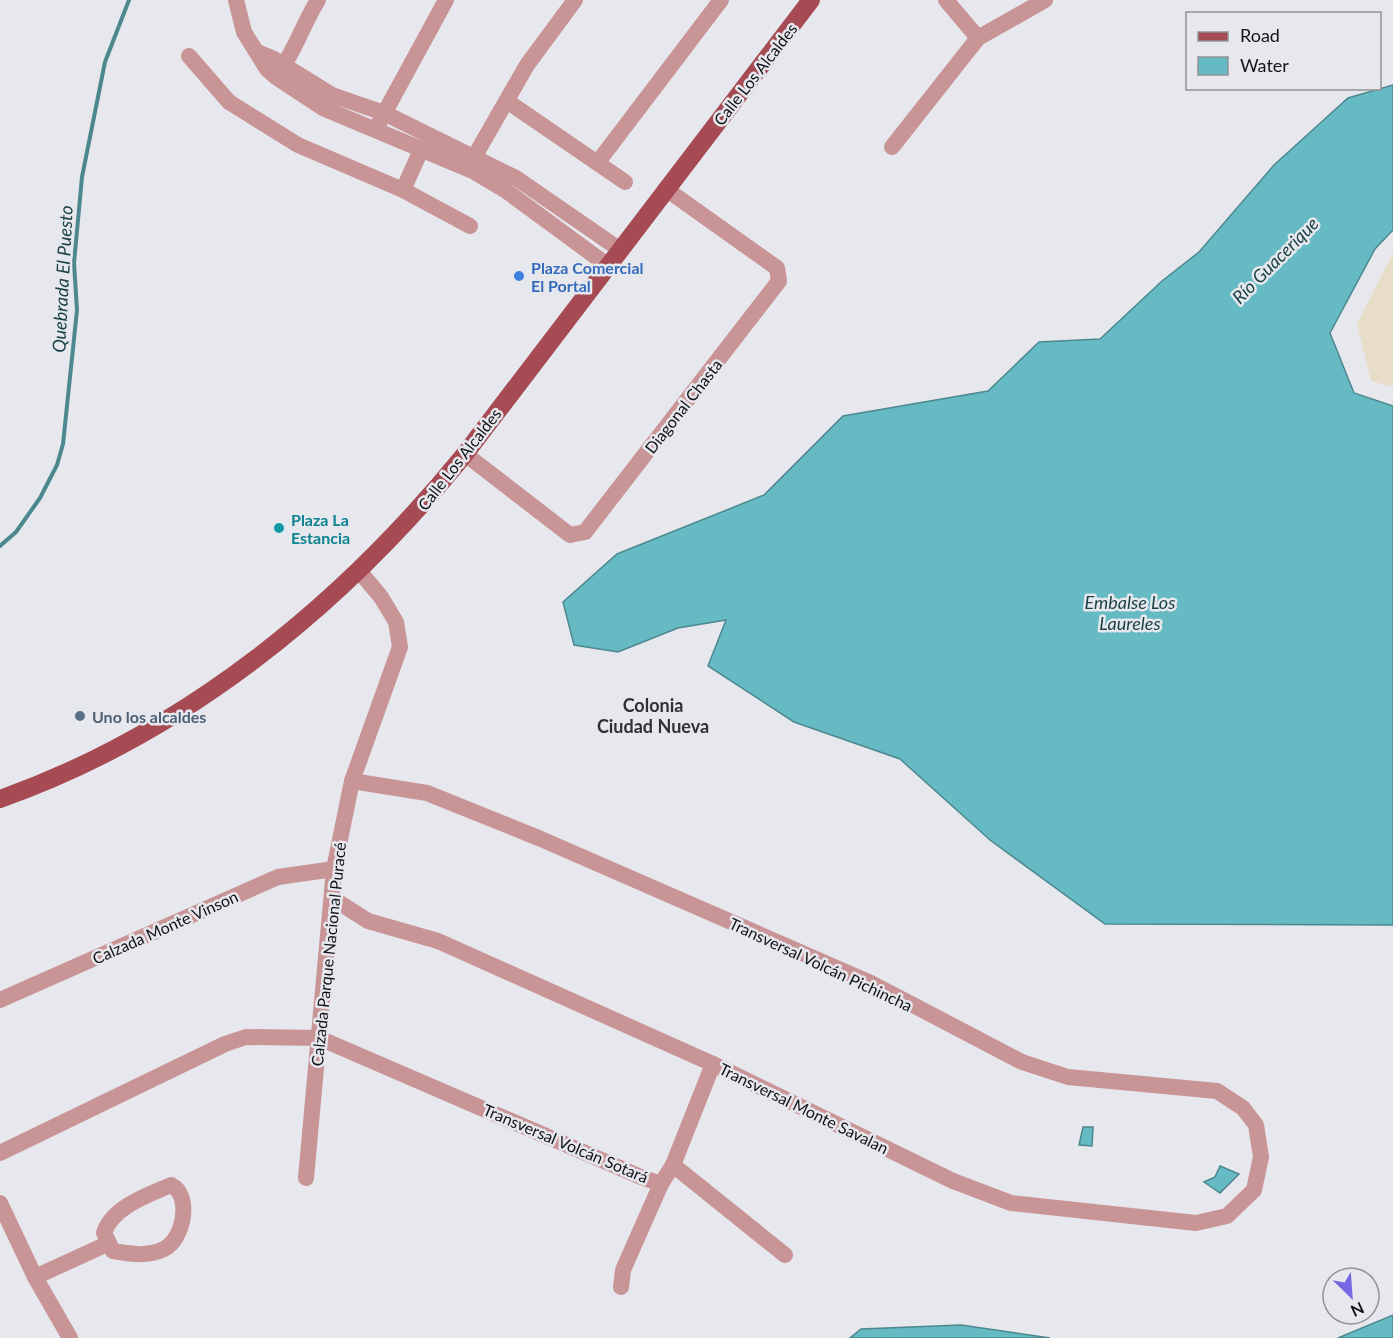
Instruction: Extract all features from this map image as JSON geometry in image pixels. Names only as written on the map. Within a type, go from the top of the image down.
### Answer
[{"type":"main road","name":"Calle Los Alcaldes","points":[[0,799],[106,753],[182,710],[249,665],[360,572],[418,512],[465,454],[811,0]]},
{"type":"street","points":[[236,0],[244,32],[257,52],[323,108],[421,150],[516,178],[619,249]]},
{"type":"street","points":[[275,67],[299,39],[304,23],[318,0]]},
{"type":"street","points":[[375,129],[446,0]]},
{"type":"street","points":[[471,163],[527,65],[575,0]]},
{"type":"street","points":[[598,162],[721,0]]},
{"type":"street","points":[[946,0],[978,38]]},
{"type":"street","points":[[892,147],[978,38],[1046,0]]},
{"type":"street","points":[[189,56],[230,102],[298,145],[402,190],[470,226]]},
{"type":"street","points":[[275,67],[332,95],[384,114],[471,163],[607,265]]},
{"type":"street","points":[[507,101],[625,182]]},
{"type":"street","points":[[402,190],[421,150]]},
{"type":"street","name":"Diagonal Chasta","points":[[465,454],[570,535],[585,532],[779,281],[777,268],[666,189]]},
{"type":"street","name":"Calzada Parque Nacional Puracé","points":[[306,1178],[334,869],[352,780],[400,647],[396,622],[381,597],[360,572]]},
{"type":"street","name":"Transversal Volcán Pichincha","points":[[352,780],[427,793],[541,839],[871,983],[1022,1062],[1068,1077],[1217,1091],[1243,1108],[1256,1125],[1262,1157]]},
{"type":"street","name":"Calzada Monte Vinson","points":[[0,1000],[278,877],[334,869]]},
{"type":"street","name":"Transversal Monte Savalan","points":[[332,898],[368,921],[438,941],[713,1064],[952,1181],[1011,1203],[1196,1223],[1227,1216],[1254,1190],[1262,1157]]},
{"type":"street","points":[[0,1153],[225,1044],[255,1037],[320,1038]]},
{"type":"street","name":"Transversal Volcán Sotará","points":[[320,1038],[662,1184],[673,1165],[784,1255]]},
{"type":"street","points":[[673,1165],[713,1064]]},
{"type":"street","points":[[621,1287],[623,1270],[662,1184]]},
{"type":"street","points":[[171,1185],[179,1189],[182,1197],[180,1230],[176,1241],[164,1249],[140,1255],[113,1251],[107,1244],[104,1233],[108,1221],[139,1199],[171,1185]]},
{"type":"street","points":[[0,1203],[35,1277],[70,1338]]},
{"type":"street","points":[[35,1277],[107,1244]]},
{"type":"shaded area","points":[[1393,253],[1393,387],[1371,381],[1357,324]]},
{"type":"water","name":"Embalse Los Laureles","points":[[1393,85],[1393,230],[1375,249],[1330,333],[1354,393],[1393,406],[1393,925],[1105,924],[990,840],[900,759],[794,722],[708,666],[726,620],[678,628],[618,652],[574,645],[563,602],[617,554],[764,495],[843,416],[988,391],[1039,342],[1100,339],[1162,281],[1199,252],[1274,165],[1348,98]]},
{"type":"water","points":[[1083,1127],[1093,1127],[1092,1146],[1079,1145]]},
{"type":"water","points":[[1220,1166],[1239,1174],[1220,1193],[1204,1182],[1215,1177]]},
{"type":"water","points":[[1393,1315],[1393,1338],[1338,1338],[1367,1326],[1381,1326],[1381,1320]]},
{"type":"water","points":[[961,1325],[1050,1338],[850,1338],[861,1329]]},
{"type":"waterway","name":"Quebrada El Puesto","points":[[0,546],[16,532],[40,498],[57,465],[63,444],[77,310],[74,263],[82,177],[105,62],[129,0]]},
{"type":"place","name":"Plaza Comercial El Portal","points":[[519,276]]},
{"type":"place","name":"Plaza La Estancia","points":[[279,528]]},
{"type":"place","name":"Uno los alcaldes","points":[[80,716]]},
{"type":"district","name":"Colonia Ciudad Nueva","points":[[653,715]]},
{"type":"water label","name":"Río Guacerique","points":[[1275,260]]}]
